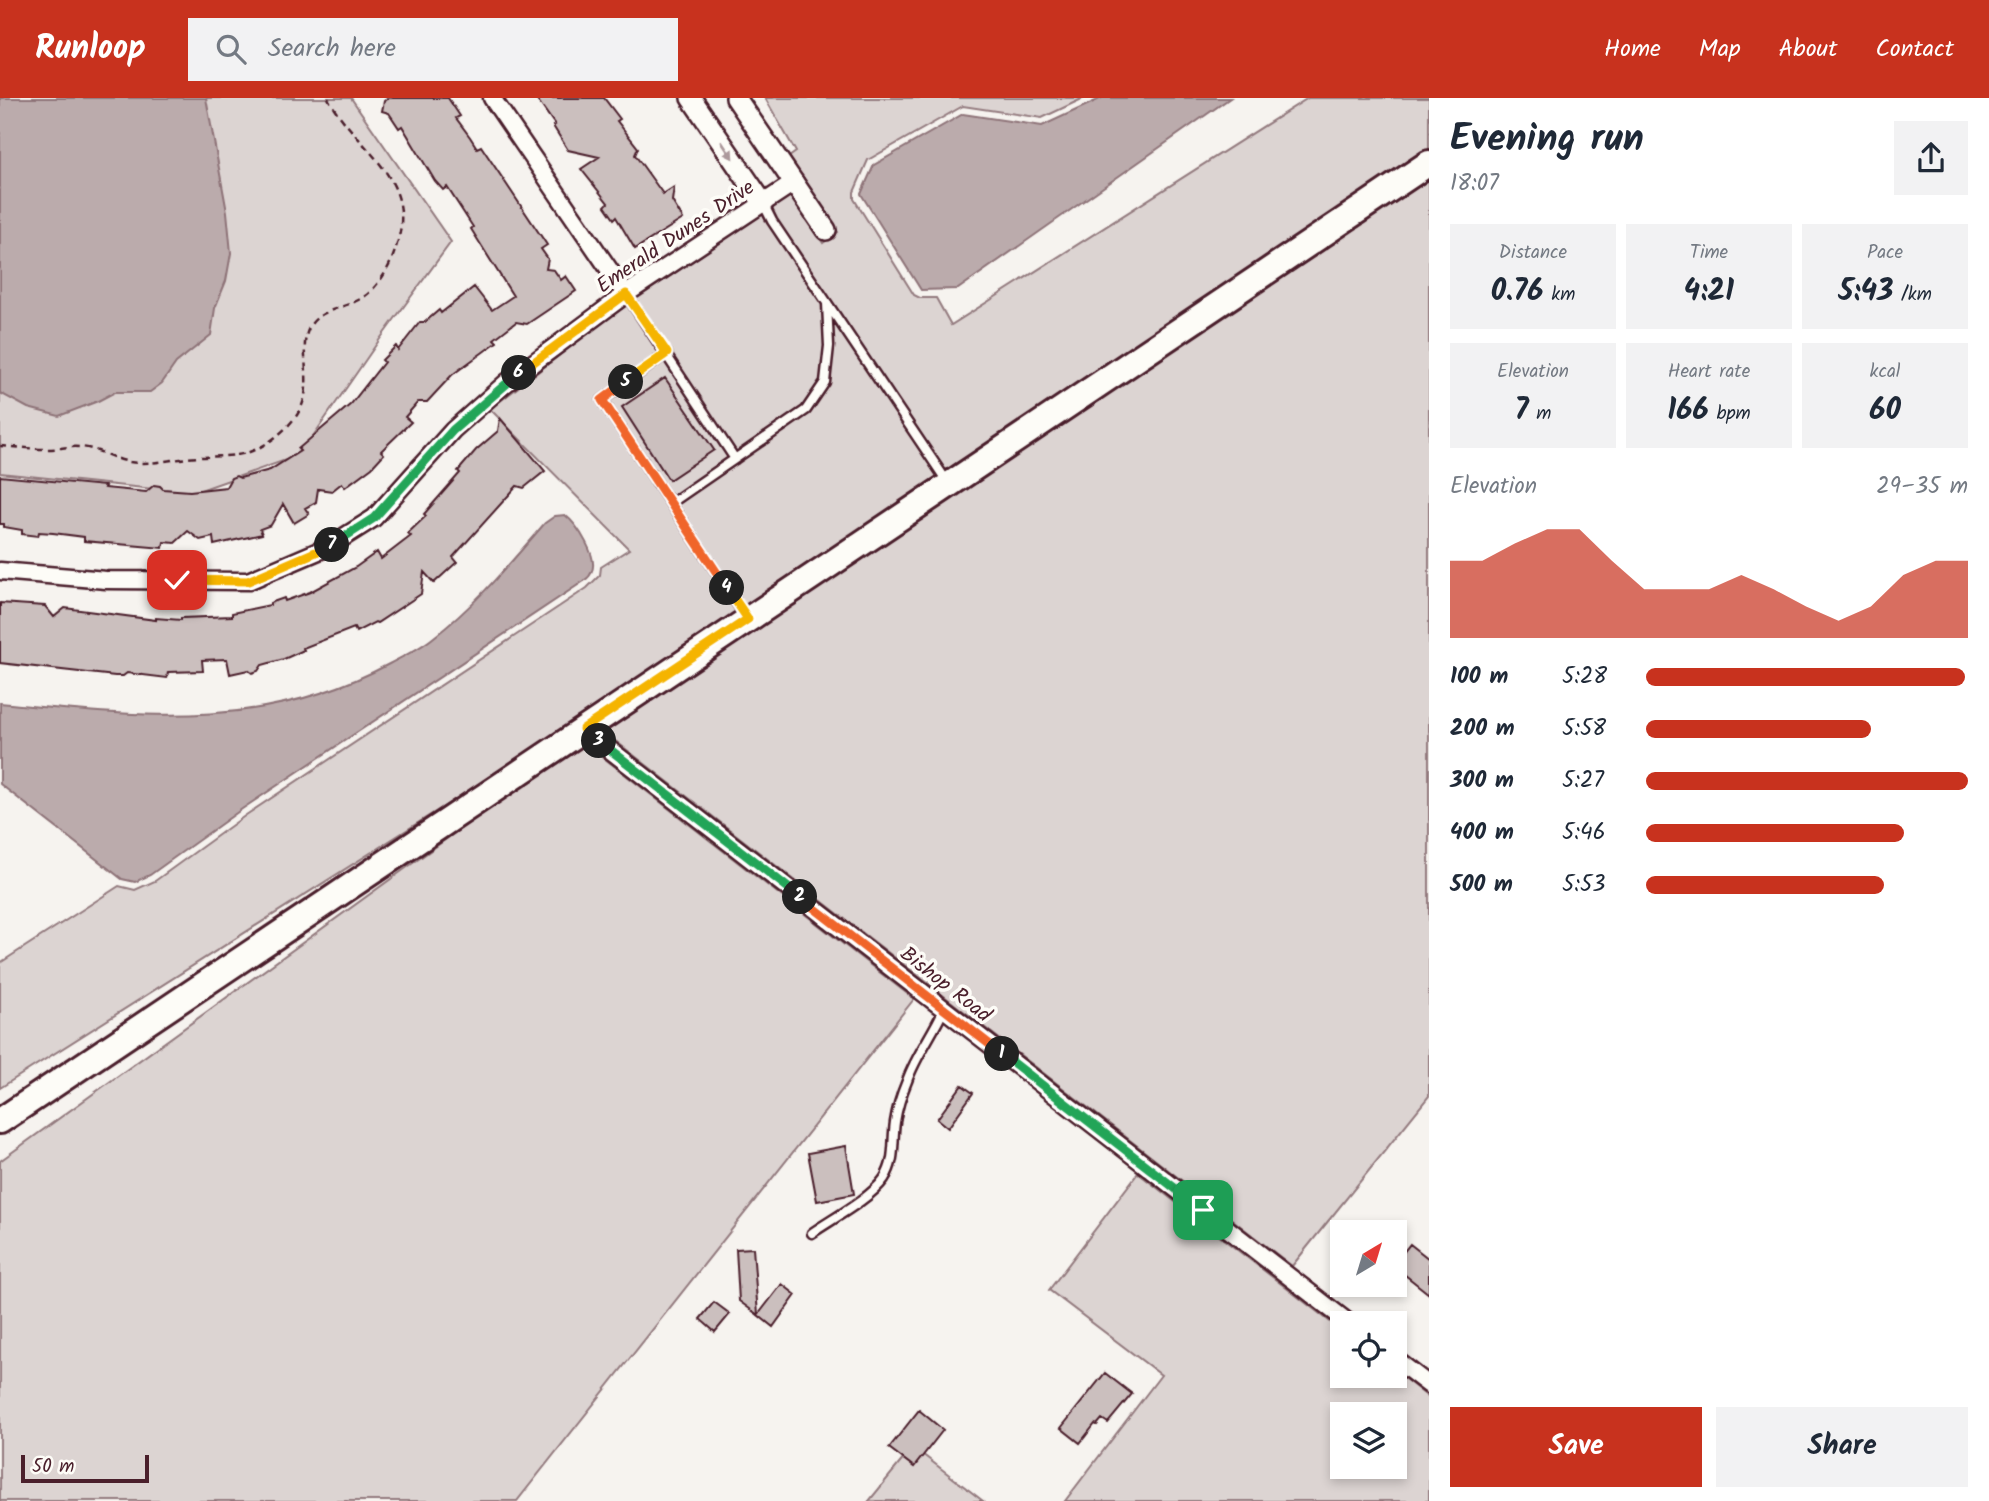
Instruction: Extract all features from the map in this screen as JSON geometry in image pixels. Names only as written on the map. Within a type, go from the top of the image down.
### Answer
[{"type":"main road","points":[[0,1121],[1429,163]]},
{"type":"street","points":[[492,98],[626,294]]},
{"type":"street","points":[[691,98],[763,202]]},
{"type":"street","points":[[736,98],[826,230]]},
{"type":"street","name":"Emerald Dunes Drive","points":[[0,571],[106,580],[248,581],[328,547],[374,518],[453,430],[506,383],[626,294],[795,182]]},
{"type":"street","name":"Bishop Road","points":[[583,729],[1334,1311]]},
{"type":"street","points":[[1407,1368],[1429,1385]]},
{"type":"lane","points":[[763,202],[772,221],[949,485]]},
{"type":"lane","points":[[626,294],[735,459]]},
{"type":"lane","points":[[671,503],[806,411],[825,382],[829,346],[827,302]]},
{"type":"lane","points":[[667,353],[602,400],[748,619]]},
{"type":"lane","points":[[812,1233],[875,1191],[884,1178],[893,1162],[895,1120],[907,1079],[944,1009]]},
{"type":"path","points":[[0,446],[43,449],[78,446],[126,461],[163,463],[187,458],[246,454],[273,438],[290,423],[302,407],[307,389],[305,349],[310,325],[321,315],[355,303],[370,292],[388,268],[402,224],[400,202],[389,176],[328,98]]},
{"type":"shaded area","points":[[0,98],[351,98],[451,242],[300,455],[192,493],[0,473]]},
{"type":"shaded area","points":[[0,98],[206,98],[227,212],[231,253],[226,281],[215,308],[211,335],[176,363],[162,383],[150,392],[115,392],[59,416],[28,408],[0,393]]},
{"type":"shaded area","points":[[765,98],[1084,98],[1042,118],[963,106],[868,160],[854,192],[854,199],[914,295],[920,298],[936,298],[951,325],[1308,98],[1429,98],[1429,152],[577,722],[0,1088],[0,963],[119,886],[135,890],[155,881],[246,815],[587,588],[600,575],[601,567],[629,549],[490,409],[605,320],[791,195],[823,243],[838,232],[789,157],[796,152]]},
{"type":"shaded area","points":[[1102,98],[1230,98],[958,289],[921,290],[861,194],[874,165],[963,114],[1042,126]]},
{"type":"shaded area","points":[[1429,173],[1429,1096],[1292,1266],[600,729]]},
{"type":"shaded area","points":[[565,515],[581,534],[590,551],[593,567],[588,578],[242,809],[150,875],[135,882],[122,879],[0,784],[0,703],[150,715],[198,714],[246,710],[293,701],[341,686],[389,664],[429,641],[478,597],[545,523],[555,516]]},
{"type":"shaded area","points":[[582,741],[914,999],[517,1501],[0,1501],[0,1161]]},
{"type":"shaded area","points":[[1138,1173],[1330,1322],[1330,1388],[1407,1388],[1407,1381],[1429,1398],[1429,1501],[1065,1501],[1161,1375],[1049,1290]]},
{"type":"shaded area","points":[[913,1447],[983,1501],[869,1501]]},
{"type":"building","points":[[388,98],[448,98],[460,116],[456,118],[477,148],[481,146],[547,245],[541,249],[548,259],[546,269],[554,270],[561,280],[566,276],[576,291],[527,324],[516,322],[494,339],[497,342],[452,375],[427,402],[418,402],[405,417],[411,422],[381,451],[384,454],[372,467],[345,487],[342,483],[332,491],[318,489],[316,502],[305,508],[309,514],[294,523],[283,504],[271,525],[260,529],[262,534],[214,545],[213,537],[200,540],[188,531],[175,543],[164,542],[163,548],[84,541],[84,537],[53,533],[39,532],[38,536],[22,534],[22,530],[0,524],[0,476],[146,492],[154,485],[163,489],[190,491],[226,487],[231,478],[236,476],[240,478],[270,470],[300,451],[298,449],[351,404],[384,362],[382,360],[396,346],[398,350],[420,322],[425,322],[439,310],[441,313],[474,287],[492,310],[513,296],[447,187],[443,190],[435,181],[402,126],[399,128],[389,113],[382,111],[384,101]]},
{"type":"building","points":[[536,98],[604,98],[620,119],[617,121],[638,148],[635,155],[663,194],[674,187],[672,201],[683,219],[635,249],[616,217],[614,219],[605,206],[608,203],[581,169],[599,157],[568,150]]},
{"type":"building","points":[[665,378],[714,450],[669,480],[622,407]]},
{"type":"building","points":[[500,418],[545,471],[524,488],[517,486],[453,557],[457,562],[434,583],[424,572],[421,594],[377,623],[356,632],[354,628],[303,648],[304,650],[284,659],[262,665],[258,671],[252,673],[248,670],[230,674],[227,659],[202,660],[203,671],[168,672],[167,678],[127,673],[115,676],[0,663],[0,603],[45,606],[54,617],[65,608],[156,620],[232,616],[232,613],[270,605],[284,598],[285,601],[310,592],[356,567],[377,552],[381,559],[411,536],[408,533],[426,516],[424,514],[460,473],[458,471],[476,450],[498,431]]},
{"type":"building","points":[[962,1085],[973,1093],[948,1128],[937,1119]]},
{"type":"building","points":[[846,1146],[854,1194],[817,1201],[808,1153]]},
{"type":"building","points":[[1410,1244],[1429,1259],[1429,1294],[1407,1277],[1407,1248]]},
{"type":"building","points":[[753,1248],[758,1315],[739,1301],[736,1249]]},
{"type":"building","points":[[782,1284],[796,1295],[773,1327],[758,1315]]},
{"type":"building","points":[[714,1302],[730,1314],[715,1332],[700,1319]]},
{"type":"building","points":[[1105,1373],[1132,1394],[1108,1423],[1102,1419],[1095,1424],[1080,1443],[1061,1428]]},
{"type":"building","points":[[919,1410],[943,1430],[914,1467],[889,1448]]},
{"type":"route","points":[[177,580],[248,581],[328,547],[374,518],[453,430],[506,383],[626,294],[667,353],[602,400],[748,619],[583,729],[1203,1210]]}]
